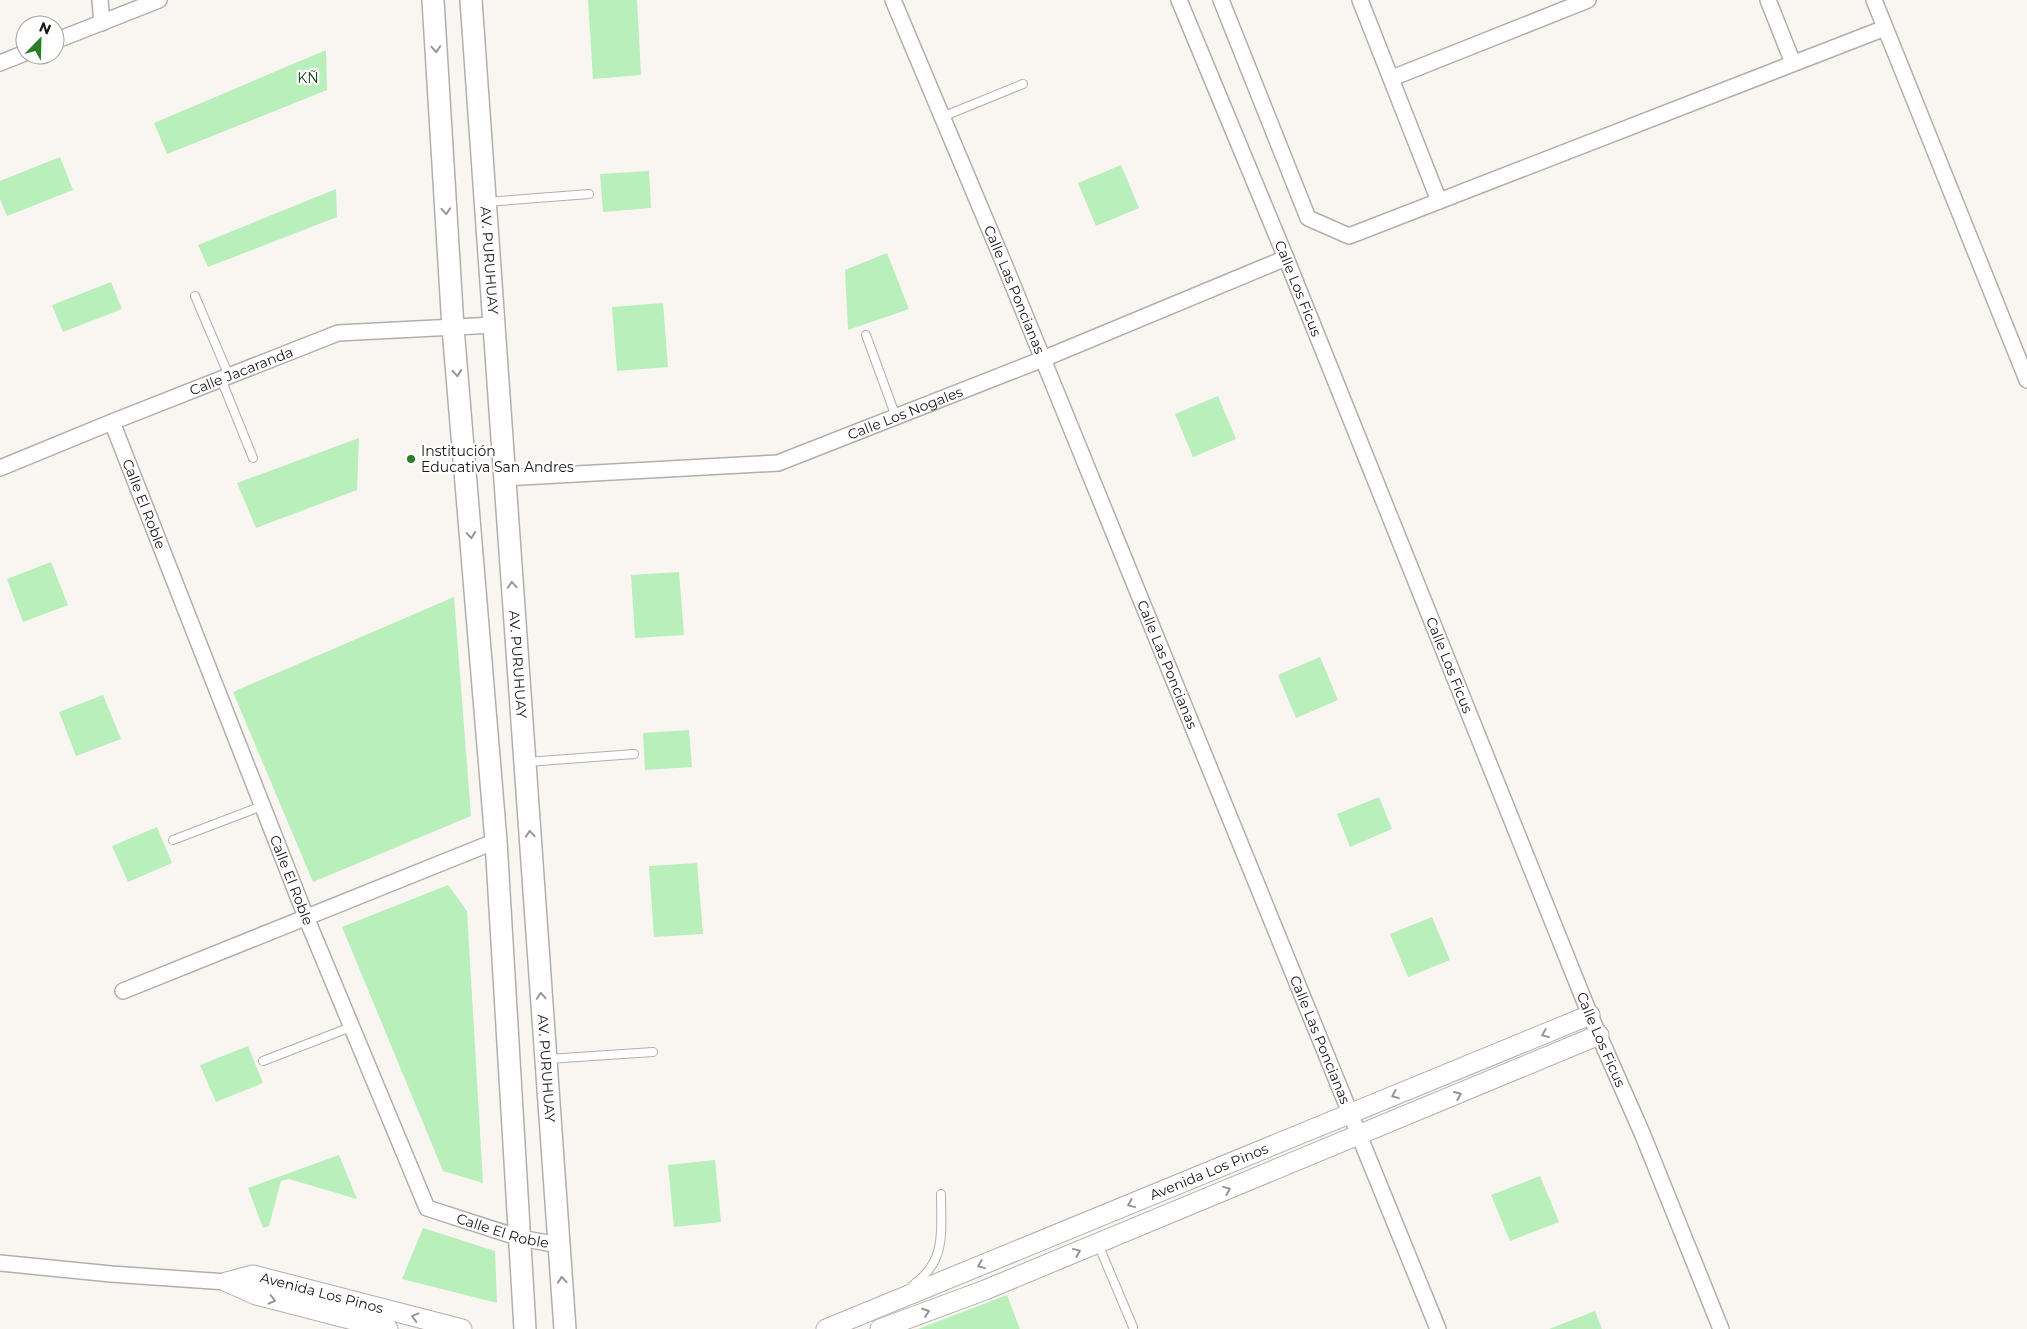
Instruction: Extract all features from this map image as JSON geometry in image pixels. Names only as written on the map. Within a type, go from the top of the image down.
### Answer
[{"type":"main road","points":[[433,0],[453,328],[496,841],[525,1329]]},
{"type":"main road","name":"AV. PURUHUAY","points":[[471,0],[565,1329]]},
{"type":"street","points":[[100,0],[102,23]]},
{"type":"street","points":[[65,37],[159,0]]},
{"type":"street","name":"Calle Las Poncianas","points":[[893,0],[1043,359],[1352,1113],[1438,1329]]},
{"type":"street","name":"Calle Los Ficus","points":[[1178,0],[1286,258],[1598,1035],[1642,1134],[1721,1329]]},
{"type":"street","points":[[1221,0],[1308,218],[1350,236],[1885,28]]},
{"type":"street","points":[[1360,0],[1439,201]]},
{"type":"street","points":[[1392,78],[1588,0]]},
{"type":"street","points":[[1768,0],[1793,63]]},
{"type":"street","points":[[1874,0],[2027,380]]},
{"type":"street","points":[[0,63],[15,57]]},
{"type":"street","name":"Calle Los Nogales","points":[[504,478],[778,463],[1043,359],[1286,258]]},
{"type":"street","name":"Calle Jacaranda","points":[[0,468],[338,333],[453,328],[494,324]]},
{"type":"street","name":"Calle El Roble","points":[[112,422],[306,917],[426,1208],[520,1238],[559,1245]]},
{"type":"street","points":[[123,990],[496,841]]},
{"type":"street","name":"Avenida Los Pinos","points":[[826,1329],[1590,1015]]},
{"type":"street","name":"Avenida Los Pinos","points":[[880,1329],[985,1290],[1098,1244],[1598,1035]]},
{"type":"street","points":[[0,1263],[110,1274],[227,1282]]},
{"type":"street","name":"Avenida Los Pinos","points":[[227,1282],[253,1275],[462,1329]]},
{"type":"street","name":"Avenida Los Pinos","points":[[227,1282],[256,1296],[388,1329]]},
{"type":"lane","points":[[942,117],[1023,84]]},
{"type":"lane","points":[[485,202],[590,194]]},
{"type":"lane","points":[[195,296],[253,458]]},
{"type":"lane","points":[[866,335],[896,417]]},
{"type":"lane","points":[[525,762],[634,754]]},
{"type":"lane","points":[[173,840],[262,806]]},
{"type":"lane","points":[[263,1061],[351,1026]]},
{"type":"lane","points":[[546,1060],[653,1052]]},
{"type":"lane","points":[[884,1305],[920,1280],[936,1262],[942,1222],[941,1194]]},
{"type":"lane","points":[[1098,1244],[1133,1327]]},
{"type":"green space","points":[[588,0],[637,0],[641,75],[593,79]]},
{"type":"green space","name":"KÑ","points":[[326,50],[327,90],[167,154],[154,123]]},
{"type":"green space","points":[[60,157],[73,190],[7,216],[0,199],[0,181]]},
{"type":"green space","points":[[1121,165],[1139,208],[1096,226],[1078,183]]},
{"type":"green space","points":[[649,171],[651,208],[603,212],[600,174]]},
{"type":"green space","points":[[336,189],[337,217],[208,267],[198,245]]},
{"type":"green space","points":[[887,253],[909,309],[848,330],[845,270]]},
{"type":"green space","points":[[111,282],[122,309],[63,332],[52,305]]},
{"type":"green space","points":[[663,303],[668,367],[617,371],[612,307]]},
{"type":"green space","points":[[1218,396],[1236,439],[1193,457],[1175,414]]},
{"type":"green space","points":[[359,438],[357,490],[256,528],[237,483]]},
{"type":"green space","points":[[51,562],[68,605],[23,622],[7,579]]},
{"type":"green space","points":[[679,572],[684,635],[635,638],[631,575]]},
{"type":"green space","points":[[454,597],[471,816],[313,882],[233,692]]},
{"type":"green space","points":[[1320,657],[1338,700],[1296,718],[1278,675]]},
{"type":"green space","points":[[103,695],[121,739],[76,756],[59,712]]},
{"type":"green space","points":[[689,730],[692,767],[645,770],[643,733]]},
{"type":"green space","points":[[1379,797],[1392,829],[1350,847],[1337,814]]},
{"type":"green space","points":[[157,827],[172,863],[128,882],[112,846]]},
{"type":"green space","points":[[697,863],[703,934],[654,937],[649,866]]},
{"type":"green space","points":[[448,885],[467,911],[483,1183],[443,1171],[342,927]]},
{"type":"green space","points":[[1432,917],[1450,960],[1408,977],[1390,934]]},
{"type":"green space","points":[[248,1046],[263,1083],[216,1102],[200,1065]]},
{"type":"green space","points":[[339,1155],[357,1199],[289,1179],[281,1181],[269,1226],[263,1228],[248,1188]]},
{"type":"green space","points":[[715,1160],[721,1222],[674,1227],[668,1165]]},
{"type":"green space","points":[[1540,1176],[1559,1222],[1510,1241],[1491,1195]]},
{"type":"green space","points":[[423,1228],[495,1251],[497,1303],[402,1279]]},
{"type":"green space","points":[[1007,1295],[1020,1329],[918,1329]]},
{"type":"green space","points":[[1595,1311],[1602,1329],[1549,1329]]},
{"type":"place","name":"Institución Educativa San Andres","points":[[411,459]]}]
